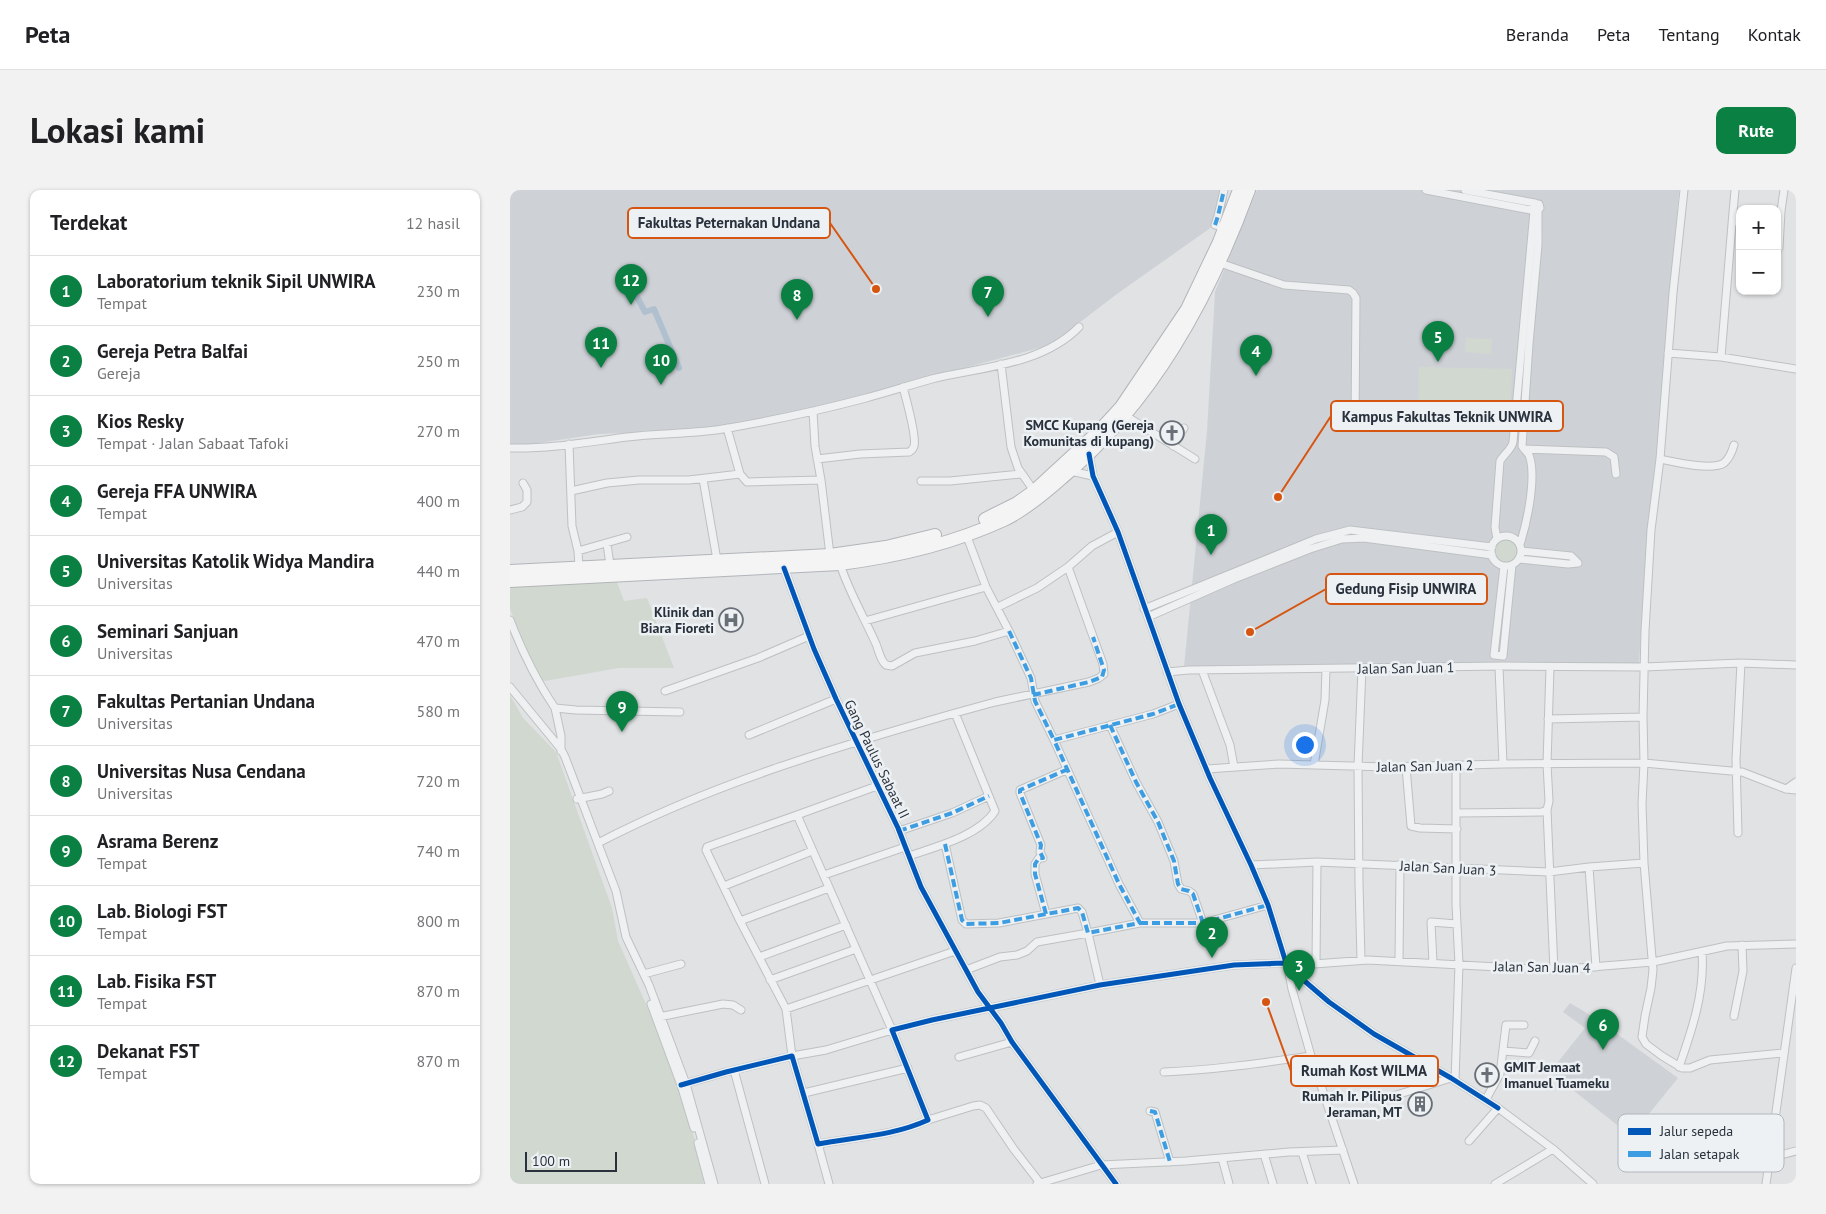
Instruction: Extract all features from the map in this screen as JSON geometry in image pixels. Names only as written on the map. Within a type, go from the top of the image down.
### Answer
[{"type":"highway","points":[[1215,262],[1224,228],[1238,190]]},
{"type":"highway","points":[[510,581],[747,564],[886,548],[959,528],[1000,512],[1034,491],[1098,432],[1136,393],[1178,342],[1249,190]]},
{"type":"highway","points":[[510,571],[717,560],[784,568],[840,564],[895,555],[966,534],[1005,520],[1017,513],[1039,497],[1089,454],[1126,416],[1136,393]]},
{"type":"street","points":[[1224,190],[1214,225],[1224,228]]},
{"type":"street","points":[[1426,190],[1535,209]]},
{"type":"street","points":[[1465,190],[1535,209]]},
{"type":"street","points":[[1684,190],[1660,459],[1651,530],[1644,667],[1642,804],[1644,863],[1652,962],[1651,988],[1642,1037],[1646,1044],[1680,1068],[1690,1068],[1710,1060],[1784,1053]]},
{"type":"street","points":[[1721,357],[1735,190]]},
{"type":"street","points":[[1780,205],[1784,190]]},
{"type":"street","points":[[1519,559],[1531,478],[1530,458],[1522,446],[1538,245],[1535,209]]},
{"type":"street","points":[[1492,551],[1497,539],[1495,527],[1500,461],[1511,448],[1513,442],[1535,209]]},
{"type":"street","points":[[1732,224],[1736,220]]},
{"type":"street","points":[[1215,262],[1284,285],[1349,290],[1354,293],[1356,298],[1355,425]]},
{"type":"street","points":[[510,448],[727,428],[813,411],[932,379],[1001,364],[1054,347],[1063,342],[1080,327]]},
{"type":"street","points":[[1668,353],[1721,357],[1796,369]]},
{"type":"street","points":[[1001,364],[1011,447],[1021,474],[1034,491]]},
{"type":"street","points":[[817,459],[860,454],[909,452],[912,450],[914,438],[902,387]]},
{"type":"street","points":[[813,411],[817,459],[830,555]]},
{"type":"street","points":[[1126,416],[1195,460]]},
{"type":"street","points":[[727,428],[740,474],[747,482],[821,480]]},
{"type":"street","points":[[1173,446],[1184,428]]},
{"type":"street","points":[[569,444],[572,526],[580,567]]},
{"type":"street","points":[[1660,459],[1688,464],[1719,465],[1730,457],[1734,446]]},
{"type":"street","points":[[1524,449],[1606,452],[1614,457],[1616,474]]},
{"type":"street","points":[[1089,454],[1093,476],[1118,532],[1179,704],[1268,905],[1287,966],[1311,1056],[1354,1184]]},
{"type":"street","points":[[1070,471],[1093,476]]},
{"type":"street","points":[[571,491],[607,483],[702,479],[740,474]]},
{"type":"street","points":[[921,481],[950,481],[1021,474]]},
{"type":"street","points":[[702,479],[717,560]]},
{"type":"street","points":[[510,510],[522,507],[527,502],[527,490],[523,483]]},
{"type":"street","points":[[1148,617],[1207,587],[1316,539],[1341,531],[1365,531],[1444,540],[1492,551],[1499,564],[1508,565],[1519,559],[1568,564],[1578,563],[1571,556],[1521,547],[1515,538],[1508,536],[1497,539]]},
{"type":"street","points":[[998,607],[1037,588],[1068,567],[1092,546],[1118,532]]},
{"type":"street","points":[[966,534],[986,587],[998,607],[1031,678],[1033,695],[1066,770],[1093,824],[1119,884],[1140,923]]},
{"type":"street","points":[[578,551],[628,538]]},
{"type":"street","points":[[1144,609],[1342,539],[1364,538],[1443,549],[1492,551]]},
{"type":"street","points":[[1443,549],[1444,540]]},
{"type":"street","points":[[607,544],[610,565]]},
{"type":"street","points":[[840,564],[845,581],[884,664],[890,666],[915,653],[974,641],[1009,631]]},
{"type":"street","points":[[1508,565],[1504,656],[1494,655],[1499,602],[1508,565]]},
{"type":"street","points":[[598,843],[664,810],[702,794],[857,741],[995,702],[1033,695],[1099,678],[1104,674],[1103,664],[1068,567]]},
{"type":"street","name":"Gang Paulus Sabaat II","points":[[784,568],[809,636],[836,699],[899,831],[924,893],[978,992],[1001,1023],[1012,1042],[1116,1184]]},
{"type":"street","points":[[865,621],[986,587]]},
{"type":"street","points":[[1499,602],[1507,604]]},
{"type":"street","points":[[510,620],[524,656],[555,708],[562,736],[560,752]]},
{"type":"street","points":[[665,691],[758,658],[809,636]]},
{"type":"street","points":[[1738,833],[1736,771],[1741,663]]},
{"type":"street","name":"Jalan San Juan 1","points":[[1167,672],[1202,670],[1644,667],[1741,663],[1796,665]]},
{"type":"street","points":[[1499,667],[1503,764]]},
{"type":"street","points":[[1550,667],[1547,764],[1549,801],[1547,810],[1554,970]]},
{"type":"street","points":[[1314,765],[1325,700],[1326,669]]},
{"type":"street","points":[[1362,669],[1358,766],[1358,863],[1362,960]]},
{"type":"street","points":[[1202,670],[1230,745],[1234,767]]},
{"type":"street","points":[[510,687],[560,752],[612,893],[623,940],[658,1017]]},
{"type":"street","points":[[510,692],[529,713]]},
{"type":"street","points":[[748,735],[836,699]]},
{"type":"street","points":[[1054,740],[1153,714],[1179,704]]},
{"type":"street","points":[[555,708],[680,712]]},
{"type":"street","points":[[909,856],[945,844],[969,833],[993,814],[995,810],[956,713]]},
{"type":"street","points":[[1548,719],[1643,717]]},
{"type":"street","points":[[1110,725],[1136,782],[1158,822],[1174,861],[1178,884],[1181,889],[1189,890],[1193,894],[1203,923]]},
{"type":"street","name":"Jalan San Juan 2","points":[[1207,769],[1279,764],[1406,767],[1644,763],[1736,771],[1786,789],[1796,790]]},
{"type":"street","points":[[1453,1079],[1459,964],[1456,765]]},
{"type":"street","points":[[1406,767],[1411,826],[1457,829]]},
{"type":"street","points":[[1046,914],[1035,868],[1039,858],[1043,858],[1040,852],[1041,845],[1020,790],[1066,770]]},
{"type":"street","points":[[1786,789],[1796,782]]},
{"type":"street","points":[[829,1184],[804,1092],[792,1056],[786,1009],[740,922],[707,853],[707,847],[877,786]]},
{"type":"street","points":[[578,798],[609,791]]},
{"type":"street","points":[[899,831],[952,813],[989,796]]},
{"type":"street","points":[[578,798],[616,891],[626,937],[644,974],[684,1085],[714,1184]]},
{"type":"street","points":[[1458,813],[1544,812],[1547,810]]},
{"type":"street","points":[[797,815],[892,1030],[928,1120]]},
{"type":"street","points":[[945,844],[962,920],[966,924],[993,924],[1074,908],[1080,909],[1088,933],[1100,985]]},
{"type":"street","points":[[824,875],[905,847]]},
{"type":"street","points":[[724,886],[812,851]]},
{"type":"street","points":[[1316,963],[1317,862]]},
{"type":"street","name":"Jalan San Juan 3","points":[[1251,865],[1317,862],[1549,872],[1644,863]]},
{"type":"street","points":[[1398,865],[1400,869],[1400,960]]},
{"type":"street","points":[[1589,867],[1596,967]]},
{"type":"street","points":[[740,922],[829,888]]},
{"type":"street","points":[[966,970],[1000,957],[1017,955],[1027,951],[1037,942],[1140,923],[1203,923],[1268,905]]},
{"type":"street","points":[[1433,964],[1431,922],[1457,924]]},
{"type":"street","points":[[759,957],[846,925]]},
{"type":"street","name":"Jalan San Juan 4","points":[[684,1085],[734,1070],[826,1050],[892,1030],[989,1008],[1100,985],[1234,966],[1287,966],[1362,960],[1400,960],[1433,964],[1554,970],[1652,962],[1727,946],[1796,944]]},
{"type":"street","points":[[1734,1016],[1743,971],[1744,957],[1742,945]]},
{"type":"street","points":[[770,980],[856,949]]},
{"type":"street","points":[[786,1009],[955,950]]},
{"type":"street","points":[[1680,1068],[1698,1007],[1703,970],[1702,952]]},
{"type":"street","points":[[644,974],[681,964]]},
{"type":"street","points":[[1287,966],[1329,1002],[1374,1034],[1486,1099],[1553,1149],[1593,1184]]},
{"type":"street","points":[[1775,1114],[1795,987],[1796,968]]},
{"type":"street","points":[[658,1017],[723,1004],[733,1005],[741,1010]]},
{"type":"street","points":[[1486,1099],[1500,1074],[1503,1035],[1506,1025],[1524,1025]]},
{"type":"street","points":[[1503,1051],[1529,1053],[1535,1041]]},
{"type":"street","points":[[958,1057],[1012,1042]]},
{"type":"street","points":[[1164,1072],[1251,1065],[1311,1056]]},
{"type":"street","points":[[804,1092],[908,1068]]},
{"type":"street","points":[[734,1070],[765,1184]]},
{"type":"street","points":[[1393,1096],[1414,1088],[1453,1079]]},
{"type":"street","points":[[684,1085],[709,1184]]},
{"type":"street","points":[[818,1144],[877,1136],[916,1126],[928,1120],[980,1105],[986,1108],[1039,1184],[1101,1165],[1343,1150]]},
{"type":"street","points":[[1469,1141],[1498,1108]]},
{"type":"street","points":[[1150,1111],[1155,1112],[1170,1162]]},
{"type":"street","points":[[1495,1184],[1553,1149]]},
{"type":"street","points":[[1302,1152],[1312,1184]]},
{"type":"street","points":[[1264,1154],[1273,1184]]},
{"type":"street","points":[[1222,1158],[1228,1184]]},
{"type":"shaded area","points":[[510,190],[1228,190],[1223,219],[1117,294],[1050,345],[838,402],[754,420],[686,431],[599,434],[532,444],[510,445]]},
{"type":"shaded area","points":[[1257,190],[1679,190],[1659,436],[1646,549],[1639,664],[1184,667],[1207,431],[1215,292]]},
{"type":"shaded area","points":[[1466,338],[1492,339],[1491,354],[1465,352]]},
{"type":"shaded area","points":[[1419,367],[1512,369],[1510,426],[1418,424]]},
{"type":"shaded area","points":[[1506,540],[1514,543],[1517,551],[1514,559],[1506,562],[1498,559],[1495,551],[1498,543]]},
{"type":"shaded area","points":[[617,582],[624,601],[647,598],[674,668],[619,668],[539,682],[510,609],[510,587]]},
{"type":"shaded area","points":[[510,695],[523,718],[556,752],[612,908],[618,941],[661,1038],[694,1137],[704,1184],[510,1184]]},
{"type":"shaded area","points":[[1570,1003],[1595,1018],[1678,1078],[1649,1114],[1618,1114],[1618,1126],[1550,1072],[1585,1028],[1563,1012]]},
{"type":"waterway","points":[[625,274],[645,312],[654,309],[679,368]]},
{"type":"marked path","points":[[1215,225],[1224,190]]},
{"type":"marked path","points":[[1009,631],[1031,678],[1035,701],[1054,740]]},
{"type":"marked path","points":[[1033,695],[1089,682],[1102,677],[1104,670],[1093,637]]},
{"type":"marked path","points":[[945,844],[962,920],[966,924],[999,923],[1078,908],[1082,912],[1088,933],[1140,923],[1119,884],[1054,740],[1153,714],[1179,704]]},
{"type":"marked path","points":[[1110,725],[1136,782],[1158,822],[1174,861],[1178,884],[1181,889],[1193,894],[1203,923]]},
{"type":"marked path","points":[[1046,914],[1035,874],[1035,864],[1039,858],[1043,858],[1040,852],[1041,845],[1020,790],[1066,770]]},
{"type":"marked path","points":[[899,831],[952,813],[989,796]]},
{"type":"marked path","points":[[1140,923],[1203,923],[1268,905]]},
{"type":"marked path","points":[[1150,1111],[1155,1112],[1170,1162]]},
{"type":"cycle path","points":[[1089,454],[1093,476],[1118,532],[1179,704],[1210,778],[1268,905],[1287,966],[1329,1002],[1374,1034],[1451,1078],[1498,1108]]},
{"type":"cycle path","points":[[784,568],[814,649],[898,828],[921,887],[978,992],[1001,1023],[1012,1042],[1116,1184]]},
{"type":"cycle path","points":[[681,1085],[792,1056],[818,1144],[888,1133],[928,1120],[892,1030],[1100,985],[1234,965],[1285,963]]},
{"type":"place","name":"Fakultas Peternakan Undana","points":[[876,289]]},
{"type":"place","name":"Dekanat FST","points":[[631,305]]},
{"type":"place","name":"Fakultas Pertanian Undana","points":[[988,317]]},
{"type":"place","name":"Universitas Nusa Cendana","points":[[797,320]]},
{"type":"place","name":"Universitas Katolik Widya Mandira","points":[[1438,362]]},
{"type":"place","name":"Lab. Fisika FST","points":[[601,368]]},
{"type":"place","name":"Gereja FFA UNWIRA","points":[[1256,376]]},
{"type":"place","name":"Lab. Biologi FST","points":[[661,385]]},
{"type":"place","name":"SMCC Kupang (Gereja Komunitas di kupang)","points":[[1172,433]]},
{"type":"place","name":"Kampus Fakultas Teknik UNWIRA","points":[[1278,497]]},
{"type":"place","name":"Laboratorium teknik Sipil UNWIRA","points":[[1211,555]]},
{"type":"place","name":"Klinik dan Biara Fioreti","points":[[731,620]]},
{"type":"place","name":"Gedung Fisip UNWIRA","points":[[1250,632]]},
{"type":"place","name":"Asrama Berenz","points":[[622,732]]},
{"type":"place","name":"Gereja Petra Balfai","points":[[1212,958]]},
{"type":"place","name":"Kios Resky","points":[[1299,991]]},
{"type":"place","name":"Rumah Kost WILMA","points":[[1266,1002]]},
{"type":"place","name":"Seminari Sanjuan","points":[[1603,1050]]},
{"type":"place","name":"GMIT Jemaat Imanuel Tuameku","points":[[1487,1075]]},
{"type":"place","name":"Rumah Ir. Pilipus Jeraman, MT","points":[[1420,1104]]}]
